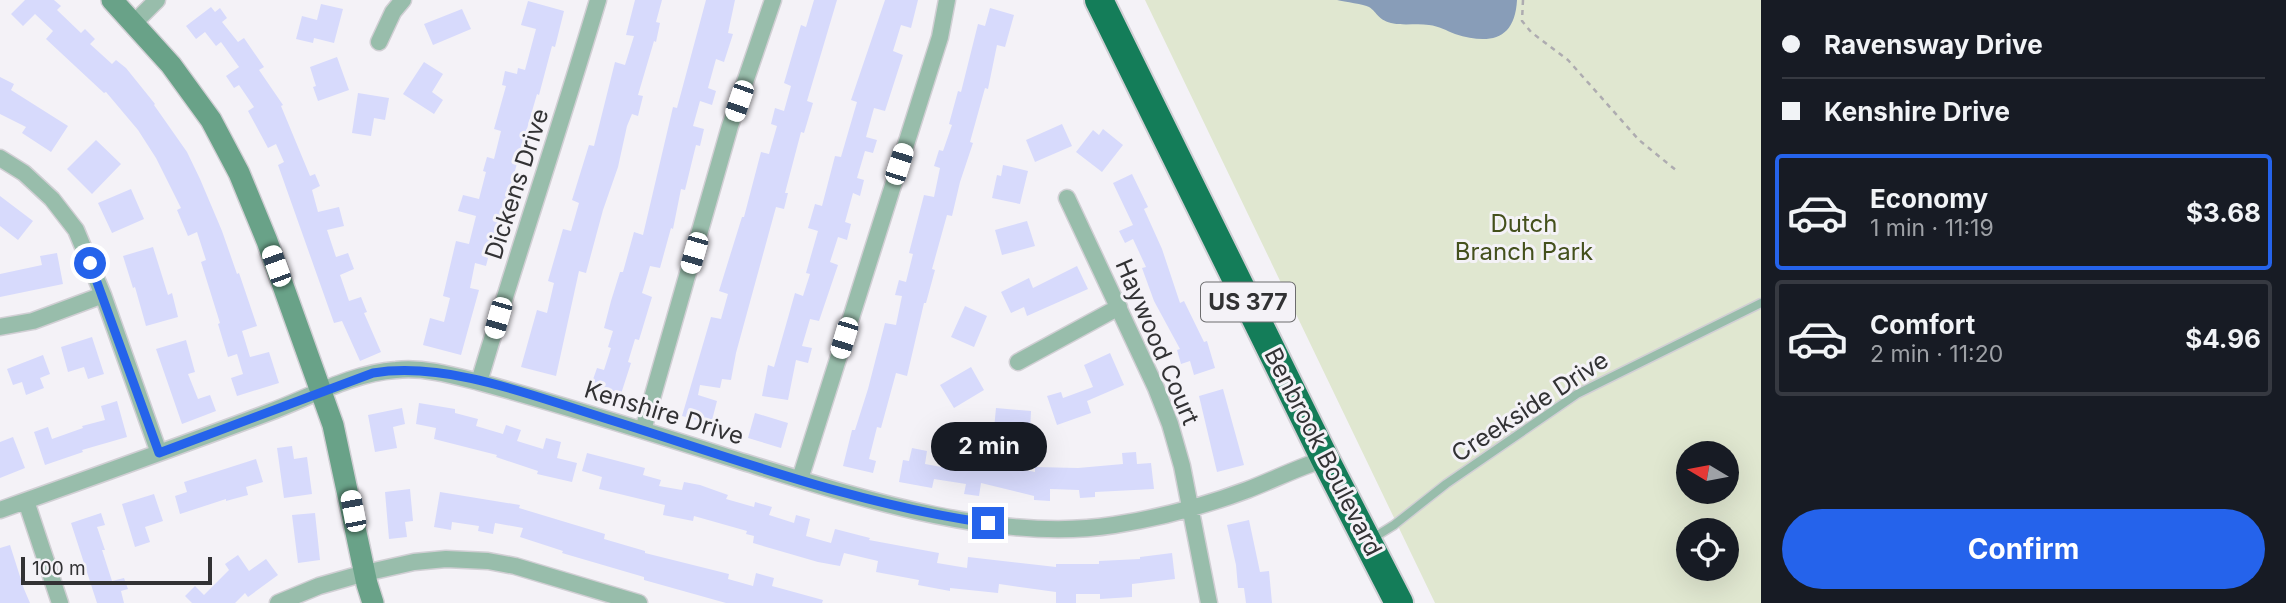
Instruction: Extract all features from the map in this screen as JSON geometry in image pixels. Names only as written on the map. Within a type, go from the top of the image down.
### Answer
[{"type":"highway","name":"Benbrook Boulevard","points":[[1099,0],[1325,459],[1399,603]]},
{"type":"street","points":[[112,0],[171,65],[211,120],[239,173],[322,390],[346,477],[373,603]]},
{"type":"street","points":[[134,23],[157,0]]},
{"type":"street","points":[[379,42],[393,12],[403,0]]},
{"type":"street","name":"Dickens Drive","points":[[480,382],[560,128],[597,0]]},
{"type":"street","points":[[643,430],[730,126],[773,0]]},
{"type":"street","points":[[800,480],[940,37],[947,0]]},
{"type":"street","points":[[0,158],[24,173],[52,199],[76,230],[103,295],[159,453]]},
{"type":"street","name":"Haywood Court","points":[[1068,198],[1170,424],[1182,466],[1209,603]]},
{"type":"street","points":[[0,327],[33,321],[103,295]]},
{"type":"street","points":[[1018,362],[1119,307]]},
{"type":"street","name":"Kenshire Drive","points":[[0,510],[275,411],[322,390],[373,373],[396,369],[436,371],[480,382],[800,480],[915,510],[1010,526],[1091,528],[1190,509],[1246,491],[1325,459]]},
{"type":"street","points":[[26,501],[60,603]]},
{"type":"street","points":[[278,603],[319,586],[365,573],[414,562],[446,559],[488,561],[572,582],[639,603]]},
{"type":"lane","name":"Creekside Drive","points":[[1368,541],[1577,394],[1761,303]]},
{"type":"path","points":[[1523,0],[1522,20],[1531,32],[1568,60],[1639,140],[1677,171]]},
{"type":"green space","name":"Dutch Branch Park","points":[[1145,0],[1761,0],[1761,603],[1435,603]]},
{"type":"water","points":[[1337,0],[1517,0],[1515,13],[1506,31],[1489,39],[1479,39],[1455,34],[1440,27],[1391,23],[1383,20],[1367,6]]},
{"type":"building","points":[[25,0],[54,0],[61,6],[57,10],[81,33],[85,29],[95,39],[90,44],[112,64],[116,60],[126,68],[155,104],[187,152],[222,231],[237,274],[239,273],[257,326],[242,331],[250,357],[269,352],[279,383],[237,396],[231,378],[243,374],[237,354],[228,357],[201,262],[206,260],[197,232],[188,236],[177,210],[181,208],[156,158],[138,130],[106,92],[46,39],[53,31],[35,14],[23,26],[11,14]]},
{"type":"building","points":[[635,0],[662,0],[656,22],[660,23],[656,42],[654,41],[638,95],[643,96],[638,116],[632,114],[627,126],[618,167],[586,273],[579,271],[556,376],[521,367],[537,310],[547,313],[554,283],[548,281],[563,229],[571,231],[579,203],[572,200],[589,145],[594,146],[615,62],[625,65],[634,36],[626,35]]},
{"type":"building","points":[[706,0],[735,0],[728,33],[733,34],[724,62],[716,59],[708,88],[716,91],[712,105],[700,101],[693,126],[704,129],[700,146],[696,145],[685,190],[681,189],[673,229],[671,228],[660,268],[650,266],[642,293],[652,297],[639,340],[635,339],[628,362],[631,363],[620,397],[590,388],[597,368],[604,370],[611,348],[608,347],[613,331],[604,328],[611,301],[620,272],[623,272],[634,232],[643,235],[673,107],[677,108]]},
{"type":"building","points":[[814,0],[837,0],[807,101],[813,103],[804,133],[801,132],[785,193],[788,193],[784,209],[776,207],[731,380],[722,379],[720,388],[700,385],[698,395],[717,401],[711,424],[682,416],[711,317],[721,319],[728,294],[719,291],[744,217],[761,152],[769,154],[777,126],[771,124],[775,108],[784,111],[791,86],[784,83],[801,25],[806,27]]},
{"type":"building","points":[[885,0],[918,0],[911,28],[901,25],[893,51],[903,55],[885,111],[874,108],[866,137],[877,140],[873,153],[865,151],[857,178],[864,180],[860,196],[853,193],[845,222],[851,224],[847,240],[838,237],[830,262],[838,265],[819,321],[810,319],[802,346],[812,348],[808,363],[796,360],[788,400],[762,396],[768,365],[774,367],[795,293],[803,296],[810,274],[806,273],[818,231],[808,228],[815,204],[822,206],[835,156],[841,157],[857,102],[851,100]]},
{"type":"building","points":[[528,1],[564,11],[486,266],[475,263],[470,288],[479,290],[461,355],[423,345],[430,318],[444,322],[450,298],[443,296],[456,241],[469,244],[476,216],[458,211],[463,195],[479,199],[487,157],[494,159],[501,131],[494,129],[506,86],[502,85],[505,71],[517,74],[518,68],[525,70],[536,29],[521,25]]},
{"type":"building","points":[[321,4],[343,9],[334,43],[314,38],[313,43],[296,39],[302,16],[317,20]]},
{"type":"building","points":[[211,7],[215,12],[220,8],[227,18],[222,22],[238,42],[244,38],[264,67],[259,70],[283,105],[281,106],[310,176],[315,174],[320,186],[312,190],[318,212],[339,207],[344,226],[327,230],[336,257],[348,253],[354,269],[340,275],[349,301],[361,297],[367,312],[364,313],[381,352],[360,361],[342,321],[334,323],[278,165],[284,162],[276,144],[268,148],[248,111],[254,107],[239,85],[234,88],[226,76],[239,67],[221,42],[216,46],[205,32],[196,39],[186,26]]},
{"type":"building","points":[[990,8],[1014,15],[1005,47],[997,45],[988,89],[985,88],[970,142],[973,143],[952,216],[947,215],[932,269],[935,270],[924,303],[907,376],[896,373],[881,428],[877,427],[869,459],[876,461],[873,473],[843,466],[852,430],[855,430],[868,389],[885,323],[896,325],[902,296],[895,295],[899,280],[906,282],[913,254],[909,253],[924,195],[934,197],[940,168],[934,166],[939,150],[943,151],[952,125],[949,124],[958,91],[961,92],[978,24],[985,26]]},
{"type":"building","points":[[462,9],[471,29],[433,45],[424,24]]},
{"type":"building","points":[[337,57],[349,90],[318,101],[310,67]]},
{"type":"building","points":[[424,62],[443,74],[432,92],[443,100],[434,114],[403,94]]},
{"type":"building","points":[[0,77],[14,84],[11,90],[68,126],[51,152],[22,133],[26,127],[0,114]]},
{"type":"building","points":[[358,93],[389,98],[385,120],[374,118],[371,136],[352,133]]},
{"type":"building","points":[[1062,124],[1072,146],[1035,162],[1026,140]]},
{"type":"building","points":[[1103,129],[1123,145],[1102,172],[1076,152],[1093,130],[1099,135]]},
{"type":"building","points":[[96,140],[121,164],[92,194],[67,169]]},
{"type":"building","points":[[1003,165],[1028,171],[1020,204],[992,198],[997,175],[1001,176]]},
{"type":"building","points":[[1132,174],[1148,207],[1144,209],[1162,249],[1180,303],[1184,301],[1204,342],[1207,341],[1215,368],[1194,375],[1190,361],[1181,364],[1177,350],[1180,349],[1154,301],[1142,268],[1146,267],[1133,239],[1125,243],[1119,231],[1133,225],[1113,183]]},
{"type":"building","points":[[131,189],[144,219],[112,233],[98,203]]},
{"type":"building","points":[[0,196],[33,221],[18,240],[0,226]]},
{"type":"building","points":[[1027,221],[1035,246],[1002,255],[995,230]]},
{"type":"building","points":[[153,247],[168,295],[172,293],[178,317],[146,326],[123,256]]},
{"type":"building","points":[[57,253],[63,284],[0,297],[0,274],[42,265],[40,256]]},
{"type":"building","points":[[1077,266],[1088,289],[1027,316],[1024,307],[1011,313],[1001,292],[1029,278],[1033,288]]},
{"type":"building","points":[[965,306],[987,316],[974,347],[951,337]]},
{"type":"building","points":[[92,337],[104,374],[88,379],[84,367],[68,372],[61,347]]},
{"type":"building","points":[[186,340],[195,372],[188,374],[198,399],[210,395],[216,411],[182,424],[156,349]]},
{"type":"building","points":[[1110,353],[1124,385],[1087,401],[1091,413],[1057,425],[1047,396],[1061,392],[1063,398],[1093,387],[1084,365]]},
{"type":"building","points":[[43,355],[50,374],[40,378],[44,388],[26,395],[22,382],[13,385],[7,369]]},
{"type":"building","points":[[971,367],[984,390],[954,408],[940,385]]},
{"type":"building","points":[[1223,389],[1244,465],[1217,472],[1199,396]]},
{"type":"building","points":[[117,401],[127,437],[82,450],[83,452],[45,465],[34,432],[48,427],[52,439],[83,428],[82,426],[105,420],[101,406]]},
{"type":"building","points":[[419,403],[455,409],[455,413],[478,419],[476,426],[503,434],[506,425],[521,430],[517,441],[543,449],[546,438],[561,442],[557,458],[577,463],[572,482],[537,474],[538,471],[496,457],[497,455],[434,439],[436,428],[416,424]]},
{"type":"building","points":[[402,408],[405,424],[393,427],[397,448],[375,452],[368,415]]},
{"type":"building","points":[[996,408],[1031,411],[1030,432],[994,429]]},
{"type":"building","points":[[755,413],[788,423],[781,448],[748,438]]},
{"type":"building","points":[[13,437],[25,468],[0,478],[0,442]]},
{"type":"building","points":[[292,446],[294,459],[307,457],[312,494],[284,498],[277,448]]},
{"type":"building","points":[[912,448],[927,451],[925,464],[947,468],[949,460],[968,463],[968,458],[1035,472],[1035,467],[1078,468],[1123,464],[1122,453],[1136,452],[1137,464],[1151,463],[1154,489],[1095,492],[1095,497],[1080,498],[1079,490],[1050,489],[1050,501],[1034,500],[1034,496],[981,483],[979,496],[964,494],[966,484],[934,479],[932,488],[899,482],[903,460],[909,461]]},
{"type":"building","points":[[587,453],[645,468],[643,475],[661,480],[659,486],[682,490],[684,482],[700,485],[728,495],[726,499],[754,507],[755,502],[772,507],[769,515],[794,523],[796,515],[810,519],[806,536],[831,543],[835,529],[870,538],[869,540],[939,553],[937,563],[967,568],[968,557],[1056,567],[1056,564],[1099,564],[1099,561],[1140,559],[1172,553],[1175,579],[1132,584],[1132,597],[1100,599],[1100,594],[1076,594],[1076,603],[1056,603],[1056,592],[999,584],[998,593],[950,588],[950,591],[918,585],[919,580],[876,572],[878,561],[844,553],[840,566],[818,562],[753,543],[754,536],[746,534],[747,531],[694,516],[693,521],[663,515],[665,505],[599,489],[602,477],[582,471]]},
{"type":"building","points":[[256,459],[263,482],[246,487],[248,495],[180,514],[175,496],[187,492],[184,482]]},
{"type":"building","points":[[410,489],[413,521],[405,522],[407,537],[389,539],[385,492]]},
{"type":"building","points":[[440,492],[520,505],[519,508],[605,534],[604,539],[645,553],[729,574],[728,579],[753,586],[756,573],[774,578],[772,586],[823,600],[822,603],[726,603],[562,553],[563,551],[520,537],[523,528],[495,523],[493,534],[478,531],[479,526],[452,522],[451,530],[434,527]]},
{"type":"building","points":[[154,494],[163,521],[145,527],[150,542],[135,547],[122,504]]},
{"type":"building","points":[[101,513],[105,525],[97,527],[105,550],[102,550],[112,581],[124,578],[128,589],[121,591],[124,603],[97,603],[71,523]]},
{"type":"building","points":[[315,513],[320,560],[298,563],[292,515]]},
{"type":"building","points":[[1249,520],[1260,572],[1269,571],[1272,603],[1246,603],[1244,588],[1238,588],[1227,525]]},
{"type":"building","points":[[10,545],[30,603],[0,603],[0,548]]},
{"type":"building","points":[[238,555],[249,571],[266,559],[278,575],[248,597],[245,593],[235,603],[192,603],[185,596],[195,586],[204,595],[229,570],[225,564]]},
{"type":"route","points":[[90,263],[159,453],[373,373],[396,369],[436,371],[537,398],[800,480],[915,510],[988,523]]}]
